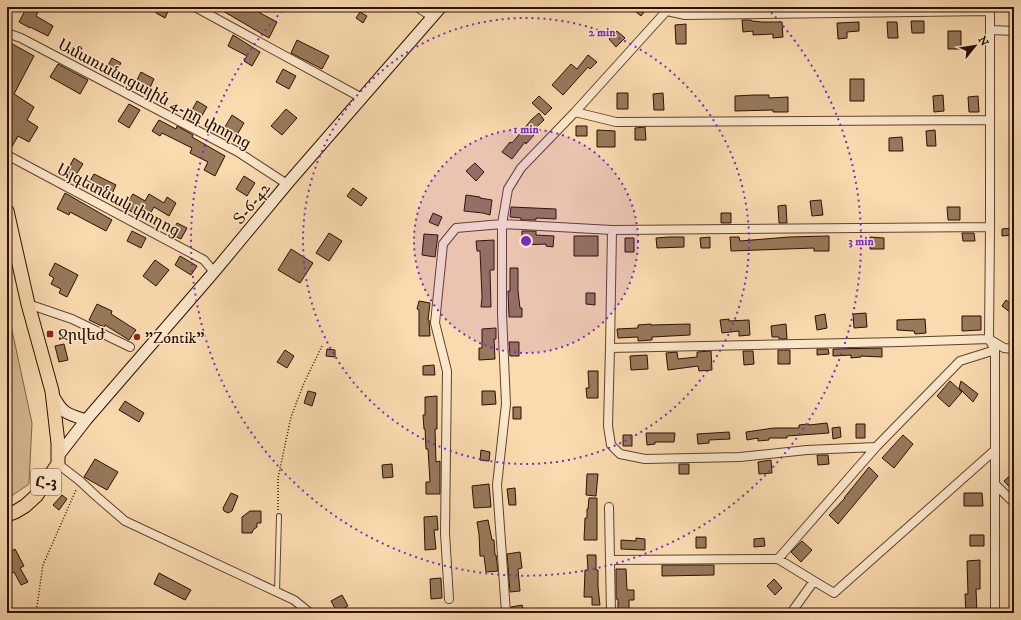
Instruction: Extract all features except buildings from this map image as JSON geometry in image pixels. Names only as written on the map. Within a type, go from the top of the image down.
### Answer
[{"type":"main road","name":"Տ-6-42","points":[[58,460],[86,420],[214,272],[287,184],[441,7]]},
{"type":"main road","name":"Հ-3","points":[[7,211],[28,304],[52,391],[58,443],[58,460],[36,496],[25,506],[7,515]]},
{"type":"main road","points":[[52,391],[59,407],[69,415],[86,420]]},
{"type":"street","points":[[195,7],[362,98]]},
{"type":"street","points":[[416,7],[433,17]]},
{"type":"street","points":[[506,613],[497,485],[506,404],[502,314],[502,224],[508,189],[518,173],[668,9],[685,15],[990,9],[990,227],[988,339],[995,350],[995,613]]},
{"type":"street","points":[[991,30],[1014,31]]},
{"type":"street","name":"Ամառանոցային 4-րդ փողոց","points":[[7,33],[21,38],[238,152],[287,184]]},
{"type":"street","points":[[575,112],[616,122],[989,120]]},
{"type":"street","name":"Այգետնակ փողոց","points":[[7,155],[204,260],[214,272]]},
{"type":"street","points":[[449,599],[445,533],[447,371],[435,323],[443,244],[456,228],[502,224],[612,230],[990,227]]},
{"type":"street","points":[[612,230],[608,426],[611,445],[620,454],[645,459],[740,457],[807,450],[876,447]]},
{"type":"street","points":[[28,304],[72,319],[130,347]]},
{"type":"street","points":[[610,348],[988,339],[1014,354]]},
{"type":"street","points":[[1004,348],[1014,349]]},
{"type":"street","points":[[778,559],[876,447],[960,361],[995,350]]},
{"type":"street","points":[[610,560],[778,559],[834,593],[995,450]]},
{"type":"street","points":[[58,460],[125,521],[294,600],[310,613]]},
{"type":"street","points":[[996,484],[1014,503]]},
{"type":"street","points":[[609,507],[611,613]]},
{"type":"street","points":[[790,613],[814,581]]},
{"type":"lane","points":[[277,592],[279,569],[278,516]]},
{"type":"path","points":[[278,516],[278,478],[291,417],[296,402],[322,346]]},
{"type":"path","points":[[36,613],[43,565],[80,481]]},
{"type":"shaded area","points":[[7,307],[32,423],[29,484],[7,499]]},
{"type":"place","name":"Ջրվեժ","points":[[50,334]]},
{"type":"place","name":"\"Zontik\"","points":[[137,337]]}]
